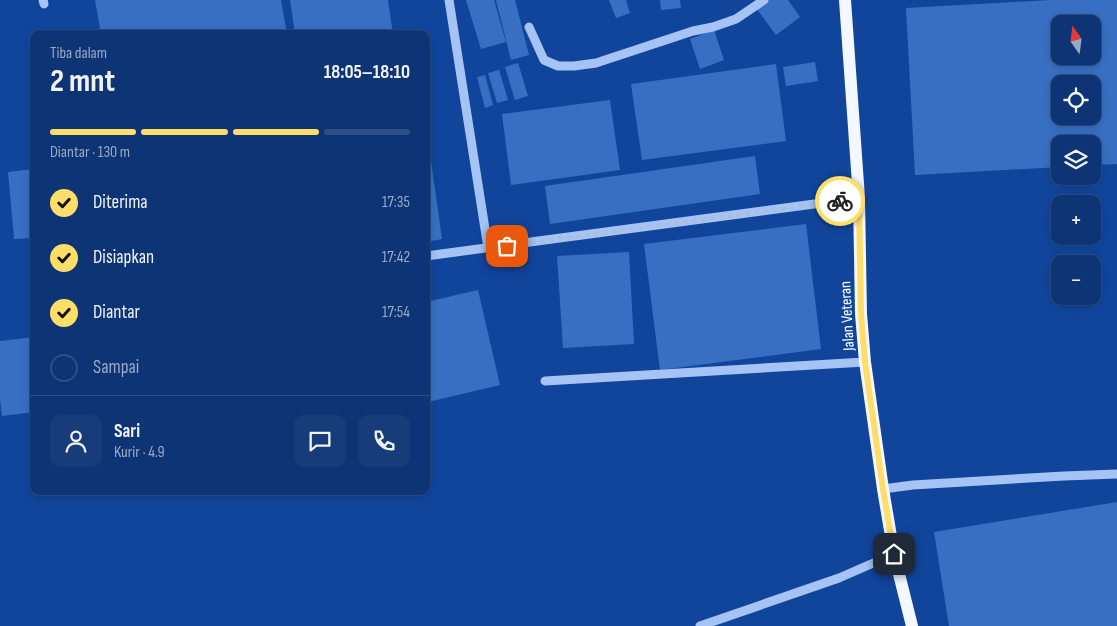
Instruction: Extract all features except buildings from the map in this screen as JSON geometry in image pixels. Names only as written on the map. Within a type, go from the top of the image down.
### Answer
[{"type":"main road","name":"Jalan Veteran","points":[[844,0],[859,198],[861,314],[865,362],[894,554],[912,626]]},
{"type":"street","points":[[449,0],[488,248]]},
{"type":"street","points":[[529,27],[544,60],[558,66],[574,66],[596,63],[693,31],[713,27],[736,19],[764,0]]},
{"type":"street","points":[[430,255],[859,198]]},
{"type":"street","points":[[544,381],[865,362]]},
{"type":"street","points":[[883,489],[913,485],[1117,474]]},
{"type":"street","points":[[700,626],[839,578],[894,554]]},
{"type":"way so far","points":[[507,246],[840,201]]},
{"type":"route","points":[[840,201],[859,198],[861,314],[865,362],[894,554]]}]
